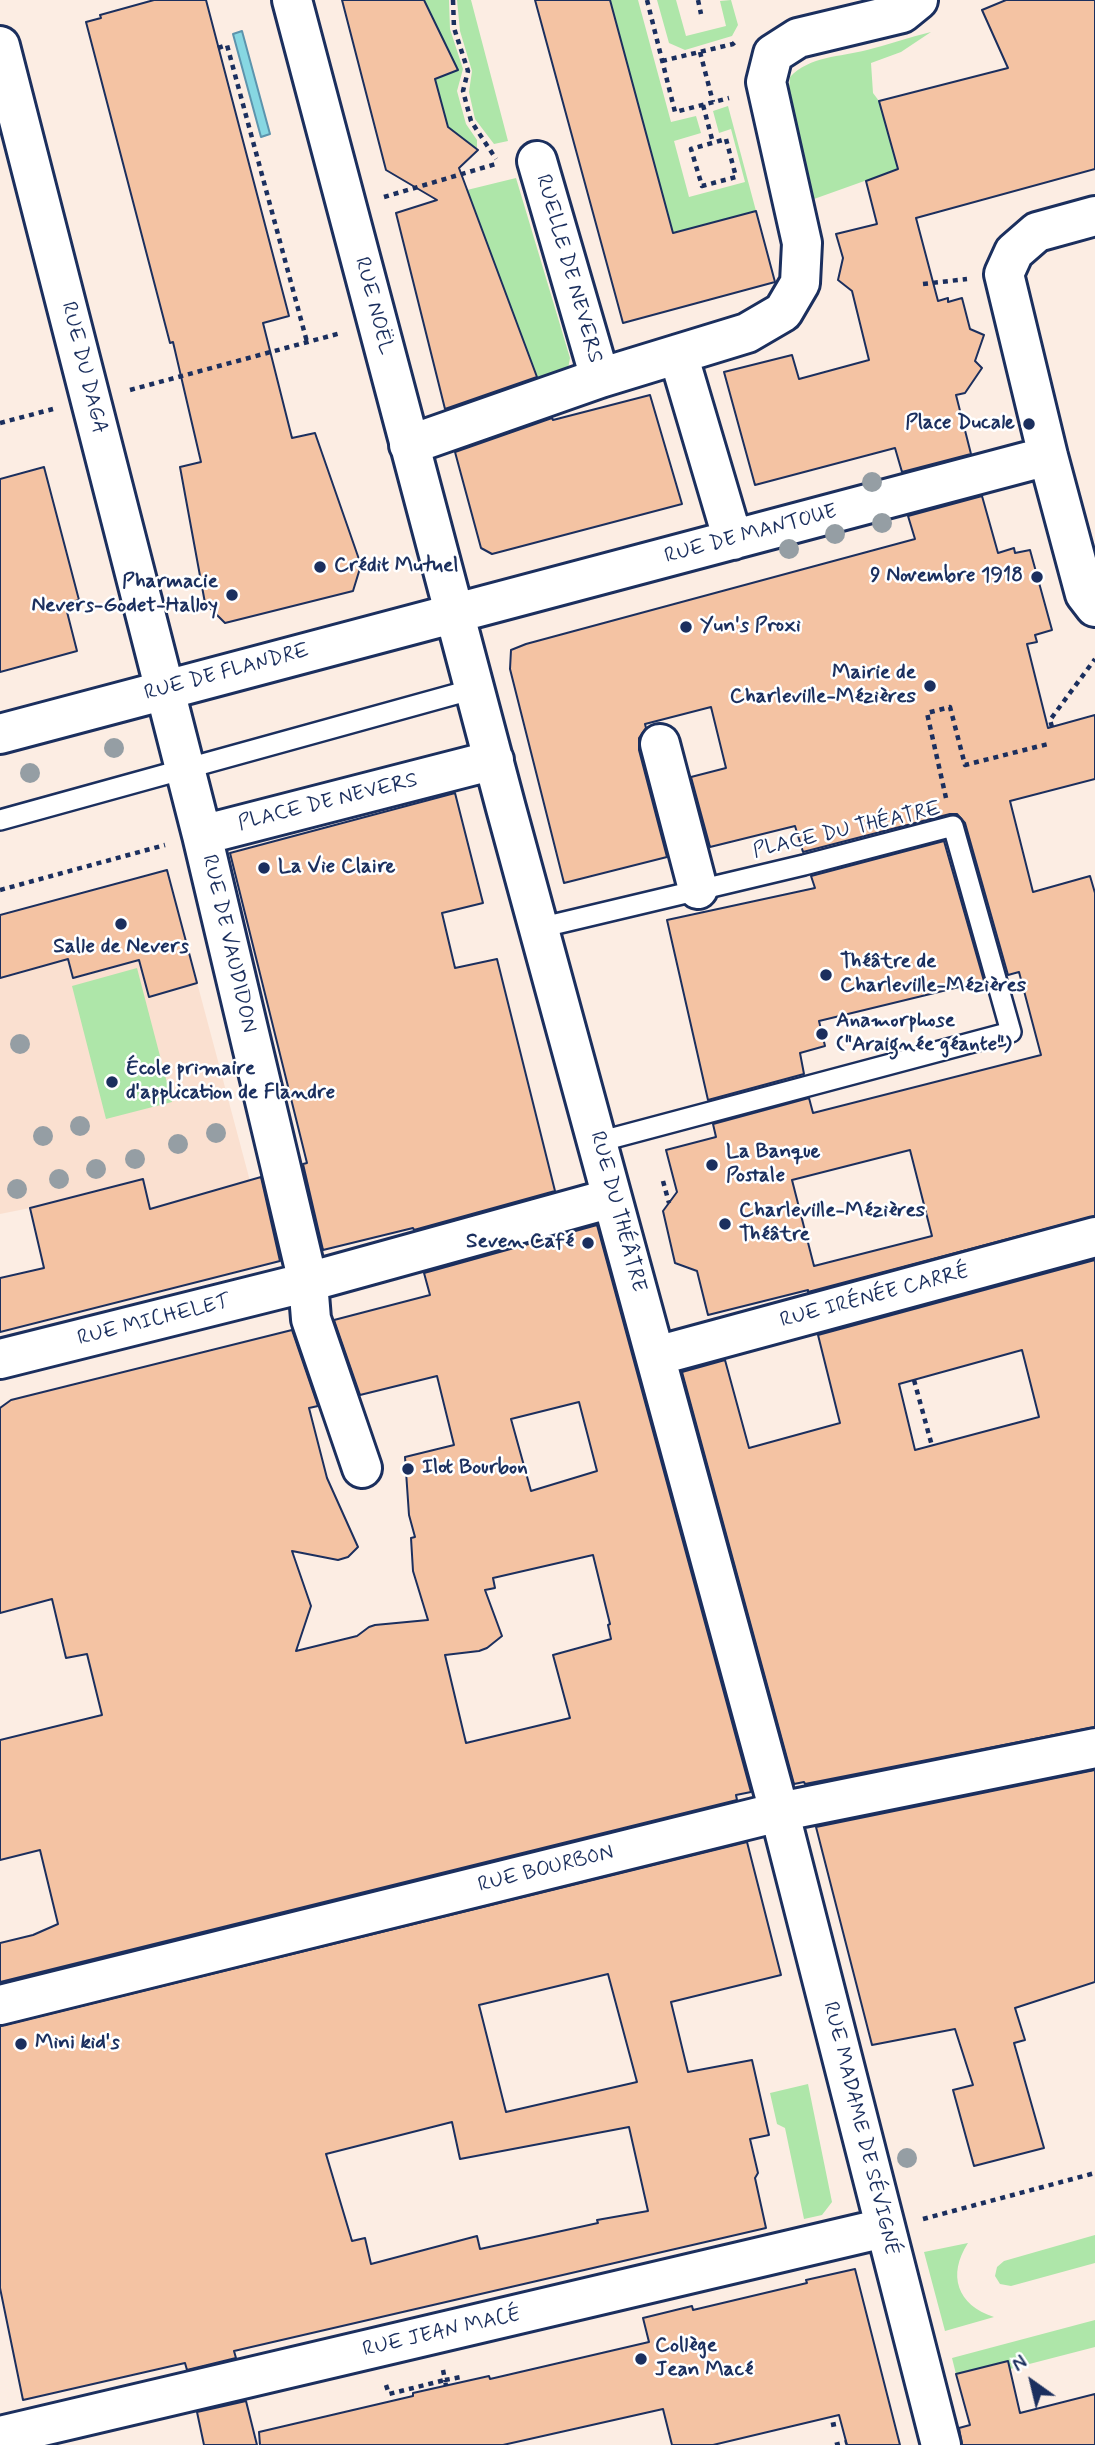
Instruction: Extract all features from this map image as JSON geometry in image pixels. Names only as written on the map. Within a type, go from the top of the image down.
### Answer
[{"type":"street","name":"RUE NOËL","points":[[292,0],[453,612]]},
{"type":"street","name":"RUELLE DE NEVERS","points":[[409,445],[600,378],[747,333],[783,312],[800,283],[802,243],[766,82],[773,54],[798,38],[902,13],[918,0]]},
{"type":"street","name":"RUE DU DAGA","points":[[0,46],[165,690]]},
{"type":"street","name":"RUELLE DE NEVERS","points":[[524,160],[600,378]]},
{"type":"street","points":[[1095,216],[1037,232],[1014,252],[1004,274],[1085,594],[1095,607]]},
{"type":"street","points":[[678,354],[733,540]]},
{"type":"street","name":"RUE DE MANTOUE","points":[[453,612],[1048,456]]},
{"type":"street","name":"RUE DE FLANDRE","points":[[0,734],[453,612]]},
{"type":"street","name":"RUE DU THÉÂTRE","points":[[453,612],[779,1812]]},
{"type":"street","name":"RUE DE VAUDIDON","points":[[165,690],[308,1282]]},
{"type":"street","points":[[660,744],[698,889]]},
{"type":"street","name":"PLACE DE NEVERS","points":[[202,835],[494,760]]},
{"type":"street","name":"RUE MICHELET","points":[[0,1359],[308,1282],[612,1198]]},
{"type":"street","name":"RUE IRÉNÉE CARRÉ","points":[[656,1356],[1095,1237]]},
{"type":"street","points":[[308,1282],[311,1319],[362,1468]]},
{"type":"street","name":"RUE BOURBON","points":[[0,2005],[779,1812],[1095,1748]]},
{"type":"street","name":"RUE MADAME DE SÉVIGNÉ","points":[[779,1812],[941,2445]]},
{"type":"street","name":"RUE JEAN MACÉ","points":[[0,2435],[884,2228]]},
{"type":"lane","points":[[0,820],[474,689]]},
{"type":"lane","name":"PLACE DU THÉATRE","points":[[539,928],[953,826],[1011,1032],[598,1142]]},
{"type":"path","points":[[453,0],[454,29],[468,71],[463,91],[471,121],[499,164]]},
{"type":"path","points":[[647,0],[675,112],[740,96]]},
{"type":"path","points":[[698,0],[701,14]]},
{"type":"path","points":[[662,61],[733,44],[739,36]]},
{"type":"path","points":[[218,48],[227,45],[307,342]]},
{"type":"path","points":[[700,52],[713,103]]},
{"type":"path","points":[[703,105],[713,143]]},
{"type":"path","points":[[726,139],[736,177],[702,186],[691,149],[713,143],[726,139]]},
{"type":"path","name":"RUELLE DE NEVERS","points":[[347,208],[499,164],[524,160]]},
{"type":"path","points":[[0,423],[377,323]]},
{"type":"path","points":[[1052,727],[1050,720],[1095,659]]},
{"type":"path","points":[[940,772],[927,713],[950,707],[965,765],[1048,744]]},
{"type":"path","points":[[0,890],[202,835]]},
{"type":"path","points":[[663,1181],[668,1203]]},
{"type":"path","points":[[914,1380],[932,1446]]},
{"type":"path","points":[[884,2228],[1095,2173]]},
{"type":"path","points":[[445,2380],[461,2377]]},
{"type":"path","points":[[831,2425],[841,2423]]},
{"type":"path","points":[[835,2445],[847,2442]]},
{"type":"shaded area","name":"École primaire d'application de Flandre","points":[[167,870],[250,1181],[151,1209],[38,1236],[30,1208],[0,1214],[0,915]]},
{"type":"green space","points":[[424,0],[449,0],[450,29],[463,69],[457,91],[466,124],[477,140],[477,149],[448,127],[435,79]]},
{"type":"green space","points":[[457,0],[471,0],[508,141],[494,144],[475,119],[469,92],[472,71],[460,31]]},
{"type":"green space","points":[[610,0],[638,0],[671,122],[696,116],[701,133],[674,141],[689,197],[745,182],[731,129],[719,133],[713,111],[728,106],[756,211],[673,233]]},
{"type":"green space","points":[[657,0],[676,0],[686,36],[726,26],[720,1],[731,0],[738,25],[732,36],[685,50],[669,43]]},
{"type":"green space","points":[[931,32],[901,52],[871,63],[873,93],[879,101],[898,169],[814,199],[789,89],[790,77],[816,61]]},
{"type":"green space","points":[[516,178],[570,358],[568,369],[539,382],[467,190]]},
{"type":"green space","points":[[137,968],[172,1102],[106,1119],[72,986]]},
{"type":"green space","points":[[808,2084],[832,2202],[822,2215],[804,2219],[785,2128],[777,2124],[770,2093]]},
{"type":"green space","points":[[1095,2235],[1095,2263],[1011,2286],[1000,2284],[995,2276],[997,2267],[1004,2261]]},
{"type":"green space","points":[[968,2243],[958,2266],[959,2288],[971,2305],[994,2317],[945,2331],[924,2252]]},
{"type":"green space","points":[[1095,2320],[1095,2347],[1010,2369],[1007,2361],[956,2374],[952,2358]]},
{"type":"water","points":[[242,31],[270,134],[261,137],[233,34]]},
{"type":"building","points":[[154,0],[206,0],[289,316],[263,323],[292,438],[315,433],[361,565],[353,591],[225,623],[205,603],[180,467],[201,462],[173,342],[170,343],[86,22],[101,18],[100,15]]},
{"type":"building","points":[[342,0],[424,0],[458,70],[435,79],[448,127],[478,150],[459,168],[537,377],[445,409],[396,213],[437,200],[386,170]]},
{"type":"building","points":[[535,0],[610,0],[673,233],[756,211],[775,282],[623,323]]},
{"type":"building","points":[[1006,0],[1095,0],[1095,169],[916,218],[938,301],[948,298],[948,302],[962,298],[970,329],[984,335],[975,361],[982,368],[965,393],[956,395],[971,454],[902,472],[895,448],[755,485],[724,372],[792,355],[799,379],[869,360],[852,291],[838,280],[843,258],[836,234],[877,224],[866,181],[898,169],[879,101],[1008,68],[982,10]]},
{"type":"building","points":[[650,395],[682,504],[492,554],[481,548],[455,452],[552,418],[553,420]]},
{"type":"building","points":[[44,467],[79,600],[65,604],[77,651],[0,672],[0,479]]},
{"type":"building","points":[[982,496],[998,553],[1014,548],[1015,553],[1030,550],[1052,630],[1035,635],[1037,642],[1027,644],[1048,728],[1095,715],[1095,779],[1010,801],[1033,892],[1090,876],[1095,893],[1095,1216],[808,1292],[708,1315],[697,1271],[675,1263],[663,1211],[677,1192],[666,1150],[716,1137],[713,1124],[809,1098],[813,1113],[1041,1055],[1019,972],[1008,975],[965,823],[957,814],[803,852],[795,826],[710,847],[691,777],[726,768],[711,707],[645,724],[646,728],[639,738],[639,750],[667,857],[564,883],[510,669],[511,650],[915,539],[908,516]],"holes":[[[910,1150],[932,1236],[814,1266],[792,1180]]]},
{"type":"building","points":[[455,793],[483,903],[442,913],[455,968],[497,959],[555,1191],[414,1230],[413,1228],[323,1250],[303,1164],[307,1163],[230,853]]},
{"type":"building","name":"Théâtre de Charleville-Mézières","points":[[944,841],[984,981],[819,1021],[825,1046],[800,1053],[804,1074],[708,1100],[667,920],[815,888],[811,876]]},
{"type":"building","points":[[167,870],[197,983],[149,997],[139,960],[73,978],[68,959],[0,978],[0,915]]},
{"type":"building","points":[[261,1177],[280,1261],[0,1332],[0,1278],[44,1268],[30,1208],[143,1179],[150,1209]]},
{"type":"building","points":[[597,1225],[751,1792],[736,1795],[737,1800],[0,1982],[0,1943],[33,1935],[58,1924],[40,1850],[0,1860],[0,1740],[102,1715],[87,1654],[66,1658],[52,1599],[0,1613],[0,1408],[11,1400],[292,1330],[318,1406],[309,1408],[327,1478],[358,1547],[348,1557],[338,1560],[292,1551],[311,1606],[296,1651],[357,1636],[375,1625],[428,1620],[413,1571],[411,1538],[415,1537],[409,1515],[405,1457],[454,1445],[437,1376],[360,1395],[334,1320],[430,1295],[424,1273]],"holes":[[[579,1402],[597,1471],[531,1491],[511,1419]],[[593,1555],[610,1624],[611,1639],[553,1655],[570,1718],[466,1743],[445,1655],[479,1651],[502,1636],[485,1590],[495,1588],[493,1578]]]},
{"type":"building","points":[[1095,1260],[1095,1727],[794,1784],[682,1372],[725,1360],[749,1448],[840,1423],[818,1335]],"holes":[[[1022,1350],[1039,1417],[915,1450],[899,1384]]]},
{"type":"building","points":[[1095,1770],[1095,1982],[1015,2008],[1025,2040],[1014,2043],[1044,2148],[974,2166],[953,2090],[973,2085],[955,2029],[872,2045],[816,1827]]},
{"type":"building","points":[[747,1842],[781,1975],[671,2002],[688,2072],[752,2060],[769,2135],[750,2139],[766,2228],[234,2351],[236,2358],[187,2370],[185,2363],[23,2400],[0,2288],[0,2026]],"holes":[[[608,1974],[637,2082],[506,2112],[479,2005]],[[452,2122],[460,2159],[629,2127],[648,2211],[597,2220],[598,2223],[480,2249],[477,2236],[371,2264],[365,2238],[352,2241],[326,2154]]]},
{"type":"building","points":[[855,2269],[900,2445],[847,2445],[839,2415],[713,2445],[672,2445],[663,2409],[503,2445],[260,2445],[259,2432],[413,2396],[413,2393],[489,2376],[490,2379],[649,2342],[643,2318],[692,2306],[693,2310]]},
{"type":"building","points":[[1008,2361],[1020,2413],[1095,2394],[1095,2445],[962,2445],[959,2428],[970,2425],[956,2374]]},
{"type":"building","points":[[246,2401],[257,2445],[204,2445],[197,2412]]},
{"type":"place","name":"Place Ducale","points":[[1029,424]]},
{"type":"place","name":"Crédit Mutuel","points":[[320,567]]},
{"type":"place","name":"9 Novembre 1918","points":[[1037,577]]},
{"type":"place","name":"Pharmacie Nevers-Godet-Halloy","points":[[232,595]]},
{"type":"place","name":"Yun's Proxi","points":[[686,627]]},
{"type":"place","name":"Mairie de Charleville-Mézières","points":[[930,686]]},
{"type":"place","name":"La Vie Claire","points":[[264,868]]},
{"type":"place","name":"Salle de Nevers","points":[[121,924]]},
{"type":"place","name":"Théâtre de Charleville-Mézières","points":[[826,975]]},
{"type":"place","name":"Anamorphose (\"Araignée géante\")","points":[[822,1034]]},
{"type":"place","name":"École primaire d'application de Flandre","points":[[112,1082]]},
{"type":"place","name":"La Banque Postale","points":[[712,1165]]},
{"type":"place","name":"Charleville-Mézières Théâtre","points":[[725,1224]]},
{"type":"place","name":"Seven Café","points":[[588,1243]]},
{"type":"place","name":"Ilot Bourbon","points":[[408,1469]]},
{"type":"place","name":"Mini kid's","points":[[21,2044]]},
{"type":"place","name":"Collège Jean Macé","points":[[641,2359]]}]
